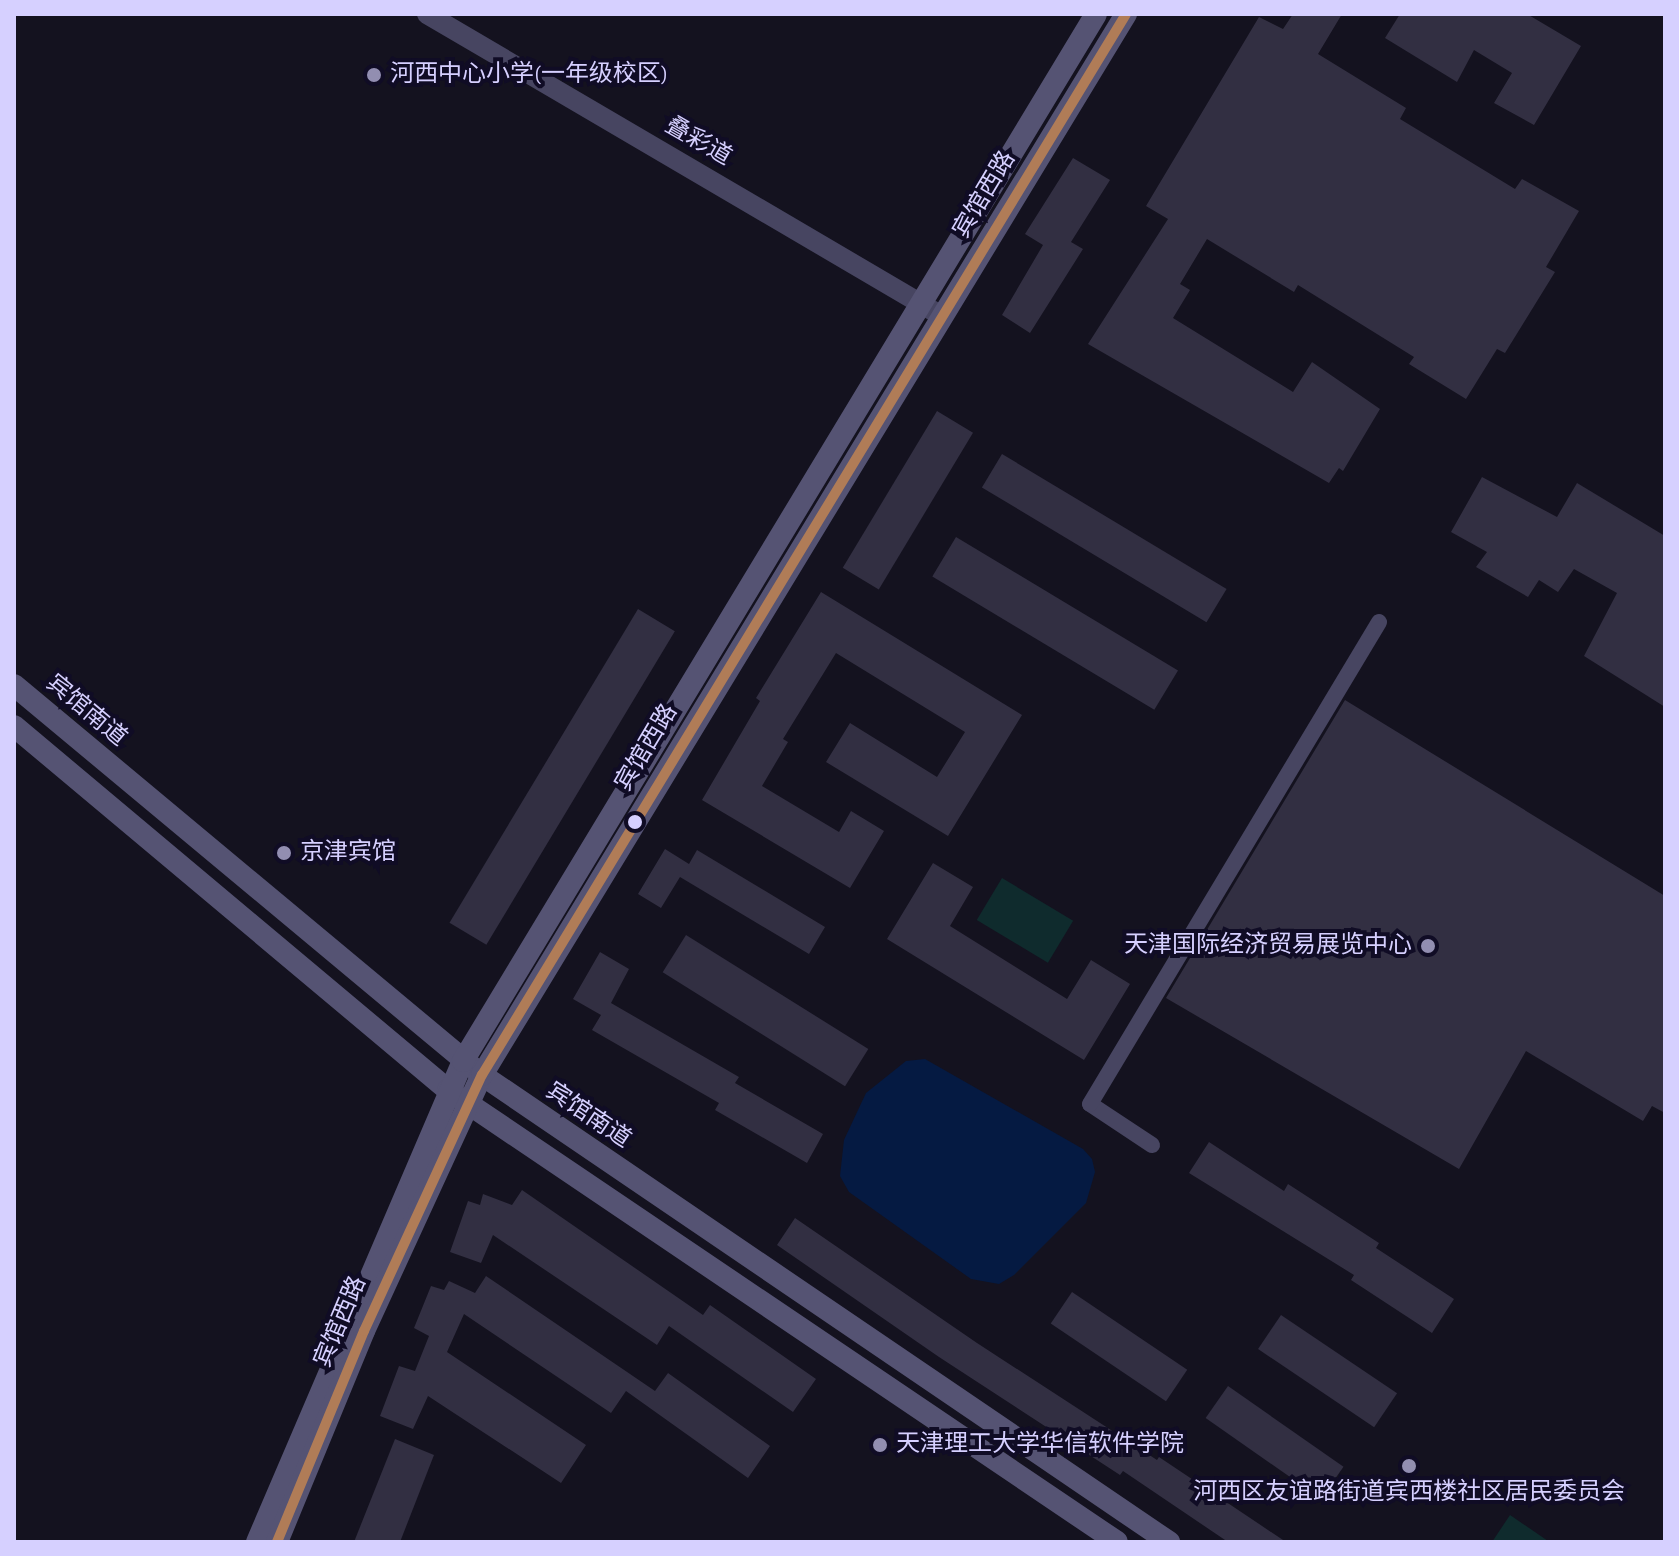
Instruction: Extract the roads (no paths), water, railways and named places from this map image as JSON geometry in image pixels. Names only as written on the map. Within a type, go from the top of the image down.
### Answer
[{"type":"main road","name":"宾馆西路","points":[[277,1542],[457,1096],[463,1061],[1096,14]]},
{"type":"main road","name":"宾馆西路","points":[[257,1542],[457,1096],[482,1075],[1126,14]]},
{"type":"main road","name":"宾馆南道","points":[[14,685],[463,1061],[1169,1542]]},
{"type":"main road","points":[[14,726],[457,1096],[1117,1542]]},
{"type":"street","name":"叠彩道","points":[[427,14],[942,316]]},
{"type":"street","points":[[1152,1145],[1090,1104],[1379,622]]},
{"type":"water","points":[[925,1059],[1083,1149],[1092,1159],[1095,1172],[1086,1203],[1014,1275],[999,1284],[971,1279],[849,1192],[840,1176],[844,1140],[866,1093],[906,1061]]},
{"type":"place","name":"河西中心小学(一年级校区)","points":[[374,75]]},
{"type":"place","name":"京津宾馆","points":[[284,853]]},
{"type":"place","name":"天津国际经济贸易展览中心","points":[[1428,946]]},
{"type":"place","name":"天津理工大学华信软件学院","points":[[880,1445]]},
{"type":"place","name":"河西区友谊路街道宾西楼社区居民委员会","points":[[1409,1466]]}]
